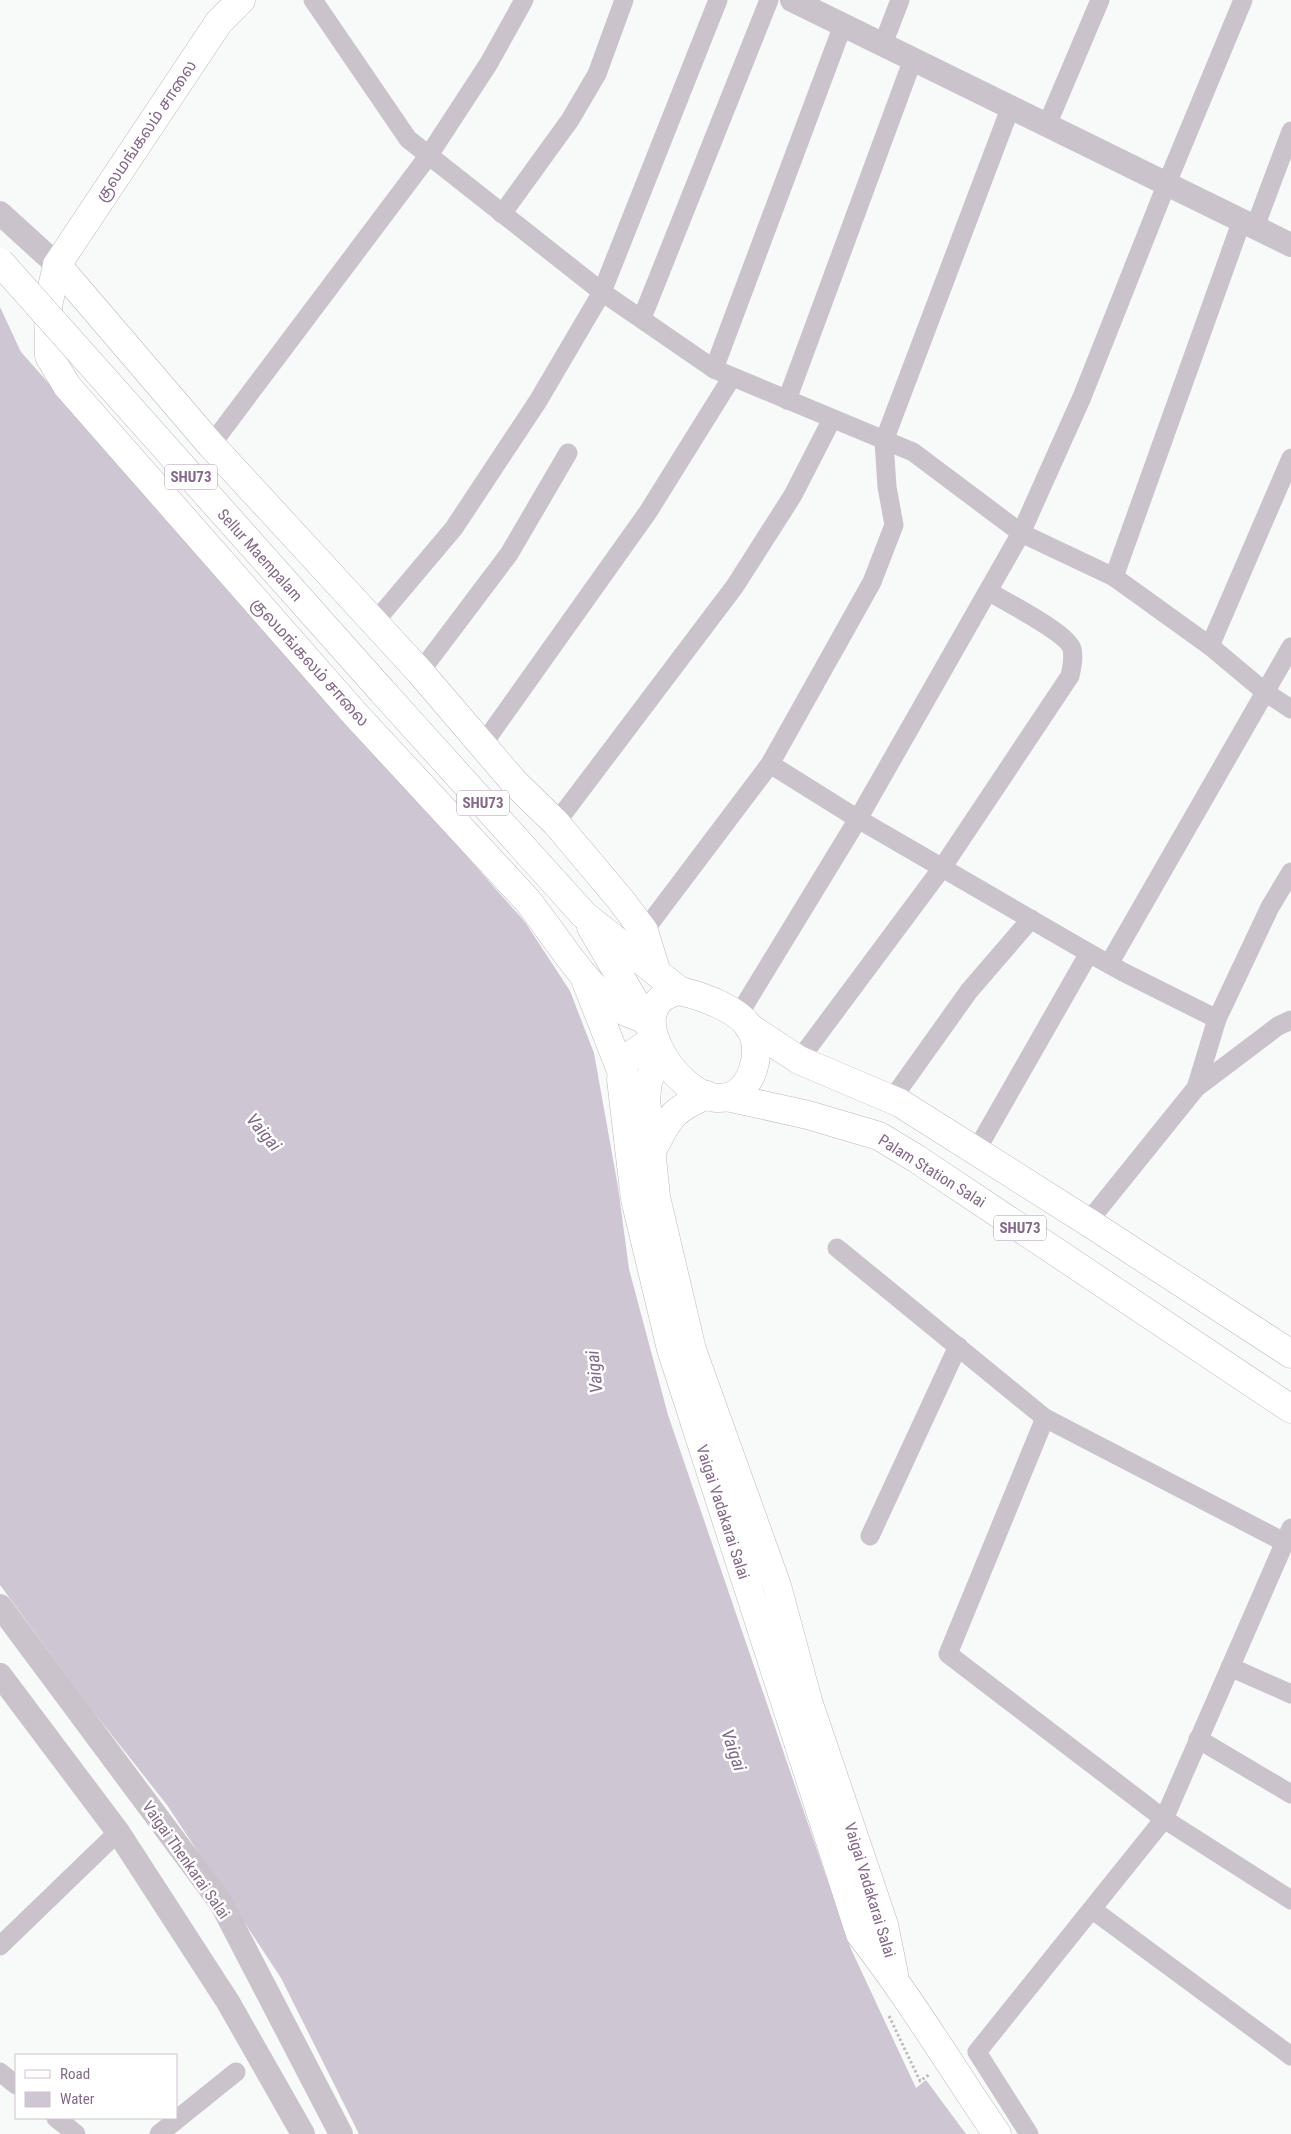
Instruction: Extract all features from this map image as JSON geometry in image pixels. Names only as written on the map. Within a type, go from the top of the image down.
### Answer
[{"type":"main road","name":"குலமங்கலம் சாலை","points":[[241,0],[218,22],[57,265],[48,306],[49,356],[67,386],[354,713],[527,900],[585,979],[653,1036]]},
{"type":"main road","name":"Sellur Maempalam","points":[[0,262],[584,915]]},
{"type":"main road","points":[[57,265],[211,445],[420,672],[514,782],[556,823],[620,899],[644,932],[656,970]]},
{"type":"main road","name":"SHU73","points":[[584,915],[656,970],[680,991],[705,998],[744,1022],[798,1060],[900,1103],[1291,1354]]},
{"type":"main road","name":"SHU73","points":[[584,915],[653,1036],[663,1058],[679,1076],[717,1096]]},
{"type":"main road","points":[[585,979],[622,1073]]},
{"type":"main road","points":[[622,1073],[625,1062],[653,1036],[652,1021],[657,1004],[667,994],[680,991]]},
{"type":"main road","points":[[651,1153],[665,1126],[674,1114],[685,1105],[743,1086],[754,1069],[757,1048],[744,1022]]},
{"type":"main road","name":"Vaigai Vadakarai Salai","points":[[653,1036],[646,1099],[656,1197],[692,1350],[777,1586],[808,1701],[884,1925],[902,1990]]},
{"type":"main road","name":"Vaigai Vadakarai Salai","points":[[622,1073],[621,1079],[635,1198],[671,1350],[860,1934],[902,1990],[997,2134]]},
{"type":"main road","name":"Palam Station Salai","points":[[717,1096],[808,1115],[879,1136],[916,1158],[1291,1409]]},
{"type":"street","points":[[313,0],[408,139],[602,292],[714,369],[913,452],[1022,533],[1114,577],[1210,646],[1265,692],[1291,709]]},
{"type":"street","points":[[211,445],[429,155],[489,63],[524,0]]},
{"type":"street","points":[[502,214],[570,120],[597,74],[624,0]]},
{"type":"street","points":[[374,623],[454,528],[538,401],[602,292],[718,0]]},
{"type":"street","points":[[642,318],[769,0]]},
{"type":"street","points":[[883,44],[900,0]]},
{"type":"street","points":[[1047,125],[1100,0]]},
{"type":"street","points":[[744,1022],[1022,533],[1082,397],[1167,183],[1243,0]]},
{"type":"street","points":[[802,2],[843,25],[1291,245]]},
{"type":"street","points":[[714,369],[843,25]]},
{"type":"street","points":[[787,400],[913,59]]},
{"type":"street","points":[[644,932],[770,764],[872,582],[894,525],[887,487],[884,440],[1011,106]]},
{"type":"street","points":[[1114,577],[1249,224],[1291,131]]},
{"type":"street","points":[[0,213],[57,265]]},
{"type":"street","points":[[483,744],[648,512],[732,377]]},
{"type":"street","points":[[556,823],[735,586],[793,495],[832,419]]},
{"type":"street","points":[[420,672],[509,554],[568,453]]},
{"type":"street","points":[[1210,646],[1291,458]]},
{"type":"street","points":[[798,1060],[942,868],[1070,676],[1073,661],[1072,647],[1063,636],[988,591]]},
{"type":"street","points":[[1109,964],[1291,647]]},
{"type":"street","points":[[770,764],[858,819],[1089,953],[1217,1019]]},
{"type":"street","points":[[1196,1088],[1217,1019],[1270,907],[1291,872]]},
{"type":"street","points":[[892,1099],[969,991],[1031,919]]},
{"type":"street","points":[[976,1151],[1089,953]]},
{"type":"street","points":[[1088,1222],[1196,1088],[1278,1026],[1291,1020]]},
{"type":"street","points":[[837,1248],[1045,1418],[1287,1535],[1283,1563],[1230,1667],[1164,1819],[1093,1910],[977,2052],[1029,2134]]},
{"type":"street","points":[[870,1536],[958,1346]]},
{"type":"street","points":[[1045,1418],[948,1654],[1164,1819],[1291,1900]]},
{"type":"street","name":"Vaigai Thenkarai Salai","points":[[0,1606],[221,1904],[341,2134]]},
{"type":"street","points":[[1230,1667],[1291,1694]]},
{"type":"street","points":[[0,1675],[118,1832],[228,2002],[303,2134]]},
{"type":"street","points":[[1198,1739],[1291,1794]]},
{"type":"street","points":[[0,1946],[118,1832]]},
{"type":"street","points":[[1093,1910],[1291,2056]]},
{"type":"street","points":[[0,2072],[15,2084]]},
{"type":"street","points":[[178,2119],[236,2072]]},
{"type":"street","points":[[57,2119],[76,2134]]},
{"type":"street","points":[[159,2134],[178,2119]]},
{"type":"water","name":"Vaigai","points":[[0,307],[21,352],[525,922],[570,991],[594,1053],[618,1187],[629,1269],[668,1415],[851,1949],[916,2088],[926,2080],[966,2134],[359,2134],[281,1978],[167,1805],[89,1706],[0,1585]]}]
